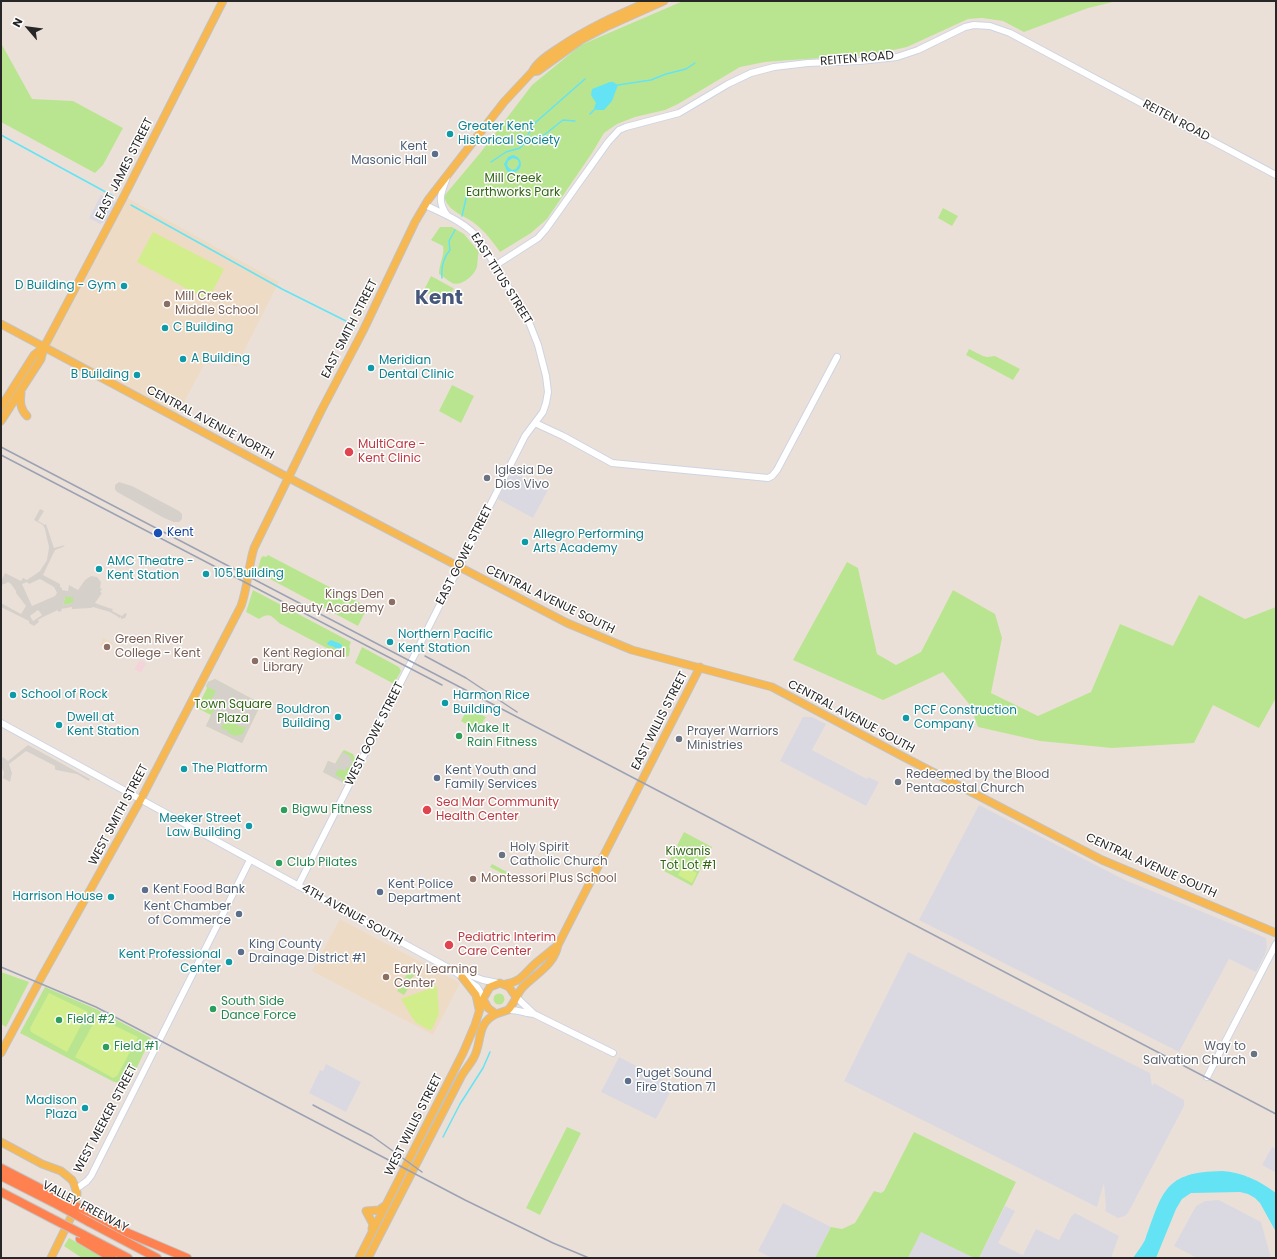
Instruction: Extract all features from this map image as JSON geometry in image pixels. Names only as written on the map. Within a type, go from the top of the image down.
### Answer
[{"type":"highway","points":[[1,1168],[60,1202],[93,1214],[128,1233],[187,1258]]},
{"type":"highway","name":"VALLEY FREEWAY","points":[[1,1176],[60,1202],[89,1222],[157,1258]]},
{"type":"highway","points":[[1,1192],[32,1208],[81,1237],[112,1258]]},
{"type":"highway","name":"VALLEY FREEWAY","points":[[81,1237],[128,1258]]},
{"type":"main road","name":"EAST JAMES STREET","points":[[1,421],[41,359],[44,347],[124,196],[223,1]]},
{"type":"main road","name":"EAST SMITH STREET","points":[[247,583],[254,548],[333,387],[363,331],[415,222],[425,205],[504,102],[532,72],[535,66],[572,38],[600,22],[650,1]]},
{"type":"main road","points":[[532,72],[538,71],[581,40],[606,26],[664,1]]},
{"type":"main road","name":"CENTRAL AVENUE NORTH","points":[[1,324],[409,541]]},
{"type":"main road","name":"EAST JAMES STREET","points":[[1,407],[34,355],[44,347]]},
{"type":"main road","points":[[21,391],[21,406],[23,412],[27,416]]},
{"type":"main road","name":"CENTRAL AVENUE SOUTH","points":[[409,541],[543,612],[632,650],[762,684],[781,691],[1102,860],[1276,932]]},
{"type":"main road","name":"WEST SMITH STREET","points":[[1,1053],[43,974],[141,799],[241,606],[247,583]]},
{"type":"main road","name":"EAST WILLIS STREET","points":[[558,945],[700,668]]},
{"type":"main road","points":[[507,1011],[496,1014],[488,1008],[484,998],[490,987],[501,983],[514,983],[520,980],[536,963],[558,945]]},
{"type":"main road","points":[[473,1059],[481,1046],[488,1026],[507,1011],[523,986],[544,969],[557,953],[558,945]]},
{"type":"main road","points":[[462,977],[476,995],[480,1013]]},
{"type":"main road","points":[[501,983],[512,990],[516,997]]},
{"type":"main road","name":"WEST WILLIS STREET","points":[[359,1258],[463,1053],[480,1013],[484,998]]},
{"type":"main road","name":"WEST WILLIS STREET","points":[[368,1258],[460,1077],[473,1059],[483,1026],[487,1020],[496,1014]]},
{"type":"main road","points":[[1,1142],[42,1164],[61,1171],[72,1180],[76,1189]]},
{"type":"main road","points":[[389,1217],[386,1213],[400,1187],[398,1182]]},
{"type":"main road","name":"WEST MEEKER STREET","points":[[51,1258],[76,1207],[78,1198],[76,1189]]},
{"type":"main road","points":[[372,1233],[373,1224],[366,1211],[379,1210],[386,1205]]},
{"type":"street","name":"REITEN ROAD","points":[[496,265],[538,238],[608,142],[619,130],[679,113],[728,84],[751,73],[774,67],[808,63],[860,61],[897,56],[918,50],[965,27],[974,25],[990,26],[1010,33],[1276,175]]},
{"type":"street","points":[[448,216],[442,208],[440,201],[449,172]]},
{"type":"street","name":"EAST TITUS STREET","points":[[425,205],[460,222],[474,233],[496,265],[527,317],[538,345],[546,376],[548,392],[543,412],[535,423]]},
{"type":"street","points":[[535,423],[563,436],[612,463],[764,478],[772,476],[777,470],[837,357]]},
{"type":"street","name":"EAST GOWE STREET","points":[[408,668],[525,436],[535,423]]},
{"type":"street","name":"WEST GOWE STREET","points":[[298,886],[408,668]]},
{"type":"street","name":"4TH AVENUE SOUTH","points":[[1,723],[454,970],[478,987],[484,998]]},
{"type":"street","name":"WEST MEEKER STREET","points":[[76,1189],[91,1176],[250,860]]},
{"type":"street","points":[[1207,1077],[1276,944]]},
{"type":"street","name":"4TH AVENUE SOUTH","points":[[454,970],[464,972],[483,980],[501,983]]},
{"type":"street","points":[[516,997],[534,1014],[613,1053]]},
{"type":"street","points":[[507,1011],[517,1010],[534,1014]]},
{"type":"shaded area","points":[[101,195],[117,203],[107,220],[100,224],[89,218]]},
{"type":"shaded area","name":"Mill Creek Middle School","points":[[124,196],[279,282],[236,367],[210,354],[176,417],[44,347]]},
{"type":"shaded area","points":[[511,472],[548,490],[533,518],[498,499]]},
{"type":"shaded area","points":[[119,482],[132,486],[179,511],[182,514],[182,519],[179,522],[174,522],[164,518],[117,492],[115,485]]},
{"type":"shaded area","points":[[40,509],[44,511],[38,521],[45,525],[46,524],[54,548],[65,545],[55,550],[43,575],[60,584],[62,590],[68,591],[69,585],[78,590],[85,580],[91,576],[97,577],[101,582],[100,588],[102,589],[100,592],[102,593],[95,603],[113,609],[112,611],[122,616],[125,613],[127,614],[125,618],[121,619],[121,617],[119,618],[110,612],[93,607],[72,609],[72,607],[61,609],[62,611],[58,612],[58,610],[43,617],[38,620],[39,622],[34,626],[29,623],[29,621],[1,607],[1,603],[21,614],[26,606],[11,584],[8,582],[3,584],[1,587],[1,581],[5,573],[21,581],[23,578],[27,580],[40,571],[47,560],[49,547],[45,529],[43,525],[34,520]],"holes":[[[40,579],[54,587],[57,593],[55,596],[32,606],[22,584],[27,582],[29,584]],[[65,597],[73,597],[73,603],[63,605]],[[38,610],[42,615],[33,621],[30,616]]]},
{"type":"shaded area","name":"Green River College - Kent","points":[[103,638],[113,643],[108,654],[105,652],[106,649],[100,645]]},
{"type":"shaded area","points":[[140,660],[146,663],[141,673],[134,669]]},
{"type":"shaded area","name":"Town Square Plaza","points":[[215,679],[257,702],[258,710],[242,743],[206,726],[217,704],[211,700],[216,691],[206,686],[208,682]],"holes":[[[234,721],[238,726],[246,727],[243,734],[235,736],[228,733],[227,730],[221,729],[223,724]]]},
{"type":"shaded area","points":[[803,717],[812,717],[826,724],[812,750],[867,779],[868,777],[879,782],[866,806],[780,761]]},
{"type":"shaded area","points":[[28,745],[90,779],[89,781],[77,774],[56,770],[55,766],[26,751],[9,764],[12,773],[10,782],[3,778],[4,772],[1,767],[1,760],[3,757],[8,761]]},
{"type":"shaded area","points":[[342,752],[350,756],[352,763],[345,771],[338,769],[335,775],[343,779],[342,782],[323,772],[328,761],[336,764]]},
{"type":"shaded area","points":[[979,805],[1125,880],[1266,938],[1267,947],[1265,954],[1256,972],[1229,959],[1179,1052],[919,920]]},
{"type":"shaded area","name":"Early Learning Center","points":[[340,919],[460,983],[433,1035],[312,971]]},
{"type":"shaded area","points":[[908,952],[1150,1073],[1152,1086],[1154,1083],[1184,1100],[1184,1106],[1128,1213],[1125,1216],[1118,1218],[1105,1211],[1104,1183],[1097,1207],[844,1081]]},
{"type":"shaded area","points":[[619,1057],[674,1085],[656,1119],[601,1092]]},
{"type":"shaded area","points":[[326,1064],[361,1082],[346,1112],[309,1093],[320,1070],[323,1071]]},
{"type":"shaded area","points":[[1272,1147],[1276,1149],[1275,1172],[1262,1165]]},
{"type":"shaded area","points":[[1219,1200],[1261,1222],[1271,1258],[1197,1258],[1174,1246],[1196,1206],[1205,1201]]},
{"type":"shaded area","points":[[783,1203],[831,1227],[815,1258],[772,1258],[758,1251]]},
{"type":"shaded area","points":[[1005,1206],[1015,1211],[998,1243],[1023,1255],[1036,1229],[1059,1240],[1071,1217],[1075,1213],[1119,1236],[1111,1258],[979,1258]]},
{"type":"shaded area","points":[[921,1231],[974,1258],[908,1258]]},
{"type":"green space","name":"Mill Creek Earthworks Park","points":[[683,1],[1117,1],[1088,8],[1024,32],[1003,21],[982,18],[968,19],[907,47],[870,55],[765,62],[740,67],[678,104],[665,110],[635,117],[617,124],[604,133],[547,219],[531,233],[500,252],[486,234],[475,224],[450,207],[444,196],[481,152],[532,85],[581,45]]},
{"type":"green space","points":[[1,43],[32,99],[73,101],[123,128],[103,165],[95,173],[1,122]]},
{"type":"green space","points":[[943,208],[958,216],[952,226],[938,218]]},
{"type":"green space","points":[[440,227],[452,227],[464,234],[479,252],[477,267],[473,274],[463,282],[456,284],[452,283],[439,274],[443,246],[431,240]]},
{"type":"green space","points":[[153,232],[224,269],[208,300],[137,262]]},
{"type":"green space","points":[[431,276],[454,289],[441,301],[430,296],[430,294],[423,292]]},
{"type":"green space","points":[[969,349],[983,356],[995,356],[1020,369],[1013,380],[966,355]]},
{"type":"green space","points":[[452,385],[474,396],[461,423],[439,411]]},
{"type":"green space","points":[[268,555],[366,606],[367,608],[358,626],[257,572],[261,558]]},
{"type":"green space","points":[[847,562],[858,568],[877,654],[896,665],[921,652],[953,590],[995,614],[1002,638],[991,693],[1038,716],[1091,692],[1120,624],[1173,646],[1199,595],[1245,619],[1276,607],[1276,698],[1259,728],[1213,705],[1194,743],[1112,748],[1040,741],[978,727],[970,705],[943,672],[883,700],[793,660]]},
{"type":"green space","points":[[253,590],[351,642],[349,647],[349,656],[343,658],[342,656],[279,623],[268,615],[259,619],[246,612]]},
{"type":"green space","points":[[65,597],[74,597],[74,603],[63,605]]},
{"type":"green space","points":[[362,647],[399,667],[401,671],[394,684],[355,663]]},
{"type":"green space","name":"Town Square Plaza","points":[[215,679],[256,701],[258,710],[242,743],[206,726],[211,715],[197,708],[207,688],[206,686],[208,682]]},
{"type":"green space","points":[[468,708],[486,717],[479,728],[475,729],[461,721]]},
{"type":"green space","points":[[344,750],[353,754],[355,759],[344,783],[323,772],[328,761],[335,764]]},
{"type":"green space","name":"Kiwanis Tot Lot #1","points":[[684,832],[712,847],[692,886],[664,871]]},
{"type":"green space","points":[[492,864],[509,873],[507,876],[490,867]]},
{"type":"green space","points":[[683,866],[697,873],[692,883],[678,875]]},
{"type":"green space","points":[[409,970],[415,974],[409,983],[404,980]]},
{"type":"green space","points":[[1,972],[29,982],[6,1027],[1,1024]]},
{"type":"green space","points":[[402,983],[409,987],[404,995],[397,991]]},
{"type":"green space","points":[[437,986],[439,1014],[432,1029],[429,1030],[415,1022],[401,999]]},
{"type":"green space","points":[[45,987],[96,1009],[151,1038],[129,1084],[114,1082],[20,1033]]},
{"type":"green space","name":"Field #2","points":[[49,993],[88,1012],[67,1052],[31,1032],[30,1028]]},
{"type":"green space","points":[[499,993],[503,995],[505,999],[503,1003],[499,1005],[495,1003],[493,999],[495,995]]},
{"type":"green space","name":"Field #1","points":[[97,1017],[138,1037],[117,1076],[113,1078],[75,1057]]},
{"type":"green space","points":[[567,1127],[581,1133],[540,1215],[526,1208]]},
{"type":"green space","points":[[914,1132],[1016,1182],[979,1258],[974,1258],[921,1232],[908,1258],[815,1258],[831,1227],[842,1229],[855,1223],[874,1191],[881,1193],[884,1191]]},
{"type":"green space","points":[[69,1238],[104,1258],[82,1258],[64,1246]]},
{"type":"water","points":[[610,82],[618,85],[612,101],[604,110],[596,110],[594,108],[596,103],[591,95],[592,89]]},
{"type":"water","points":[[513,155],[520,160],[521,163],[519,170],[516,172],[507,171],[504,164],[508,157]],"holes":[[[513,158],[518,160],[519,164],[516,169],[512,170],[507,165],[508,161]]]},
{"type":"water","points":[[331,640],[341,644],[341,648],[337,649],[328,645],[327,643]]},
{"type":"water","points":[[1222,1171],[1244,1175],[1276,1193],[1276,1232],[1260,1203],[1248,1194],[1240,1192],[1191,1193],[1182,1199],[1176,1209],[1156,1258],[1133,1258],[1145,1240],[1156,1209],[1168,1188],[1177,1180],[1188,1175],[1203,1172]]},
{"type":"waterway","points":[[618,85],[651,80],[666,74],[686,69],[695,63]]},
{"type":"waterway","points":[[491,162],[506,152],[520,148],[536,122],[585,79]]},
{"type":"waterway","points":[[590,114],[595,109]]},
{"type":"waterway","points":[[524,144],[529,140],[539,139],[563,120],[575,121]]},
{"type":"waterway","points":[[1,135],[113,196]]},
{"type":"waterway","points":[[462,216],[469,186]]},
{"type":"waterway","points":[[131,205],[282,289],[346,321],[354,328]]},
{"type":"waterway","points":[[442,278],[443,263],[450,250],[449,241],[455,230]]},
{"type":"waterway","points":[[443,1137],[460,1104],[483,1068],[490,1052]]},
{"type":"railway","points":[[1,447],[1276,1114]]},
{"type":"railway","points":[[1,455],[442,685]]},
{"type":"railway","points":[[425,656],[466,678],[517,712]]},
{"type":"railway","points":[[1,967],[96,1007],[465,1200],[553,1243],[589,1258]]},
{"type":"railway","points":[[313,1105],[372,1136],[422,1172]]},
{"type":"place","name":"Greater Kent Historical Society","points":[[450,134]]},
{"type":"place","name":"Kent Masonic Hall","points":[[435,154]]},
{"type":"place","name":"D Building - Gym","points":[[124,286]]},
{"type":"place","name":"Mill Creek Middle School","points":[[167,304]]},
{"type":"place","name":"C Building","points":[[165,328]]},
{"type":"place","name":"A Building","points":[[183,359]]},
{"type":"place","name":"Meridian Dental Clinic","points":[[371,368]]},
{"type":"place","name":"B Building","points":[[137,375]]},
{"type":"place","name":"MultiCare - Kent Clinic","points":[[349,452]]},
{"type":"place","name":"Iglesia De Dios Vivo","points":[[487,478]]},
{"type":"place","name":"Kent","points":[[158,533]]},
{"type":"place","name":"Allegro Performing Arts Academy","points":[[525,542]]},
{"type":"place","name":"AMC Theatre - Kent Station","points":[[99,569]]},
{"type":"place","name":"105 Building","points":[[206,574]]},
{"type":"place","name":"Kings Den Beauty Academy","points":[[392,602]]},
{"type":"place","name":"Northern Pacific Kent Station","points":[[390,642]]},
{"type":"place","name":"Green River College - Kent","points":[[107,647]]},
{"type":"place","name":"Kent Regional Library","points":[[255,661]]},
{"type":"place","name":"School of Rock","points":[[13,695]]},
{"type":"place","name":"Harmon Rice Building","points":[[445,703]]},
{"type":"place","name":"Bouldron Building","points":[[338,717]]},
{"type":"place","name":"PCF Construction Company","points":[[906,718]]},
{"type":"place","name":"Dwell at Kent Station","points":[[59,725]]},
{"type":"place","name":"Make It Rain Fitness","points":[[459,736]]},
{"type":"place","name":"Prayer Warriors Ministries","points":[[679,739]]},
{"type":"place","name":"The Platform","points":[[184,769]]},
{"type":"place","name":"Kent Youth and Family Services","points":[[437,778]]},
{"type":"place","name":"Redeemed by the Blood Pentacostal Church","points":[[898,782]]},
{"type":"place","name":"Bigwu Fitness","points":[[284,810]]},
{"type":"place","name":"Sea Mar Community Health Center","points":[[427,810]]},
{"type":"place","name":"Meeker Street Law Building","points":[[249,826]]},
{"type":"place","name":"Holy Spirit Catholic Church","points":[[502,855]]},
{"type":"place","name":"Club Pilates","points":[[279,863]]},
{"type":"place","name":"Montessori Plus School","points":[[473,879]]},
{"type":"place","name":"Kent Food Bank","points":[[145,890]]},
{"type":"place","name":"Kent Police Department","points":[[380,892]]},
{"type":"place","name":"Harrison House","points":[[111,897]]},
{"type":"place","name":"Kent Chamber of Commerce","points":[[239,914]]},
{"type":"place","name":"Pediatric Interim Care Center","points":[[449,945]]},
{"type":"place","name":"King County Drainage District #1","points":[[241,952]]},
{"type":"place","name":"Kent Professional Center","points":[[229,962]]},
{"type":"place","name":"Early Learning Center","points":[[386,977]]},
{"type":"place","name":"South Side Dance Force","points":[[213,1009]]},
{"type":"place","name":"Field #2","points":[[59,1020]]},
{"type":"place","name":"Field #1","points":[[106,1047]]},
{"type":"place","name":"Way to Salvation Church","points":[[1254,1054]]},
{"type":"place","name":"Puget Sound Fire Station 71","points":[[628,1081]]},
{"type":"place","name":"Madison Plaza","points":[[85,1108]]},
{"type":"district","name":"Kent","points":[[439,299]]}]
